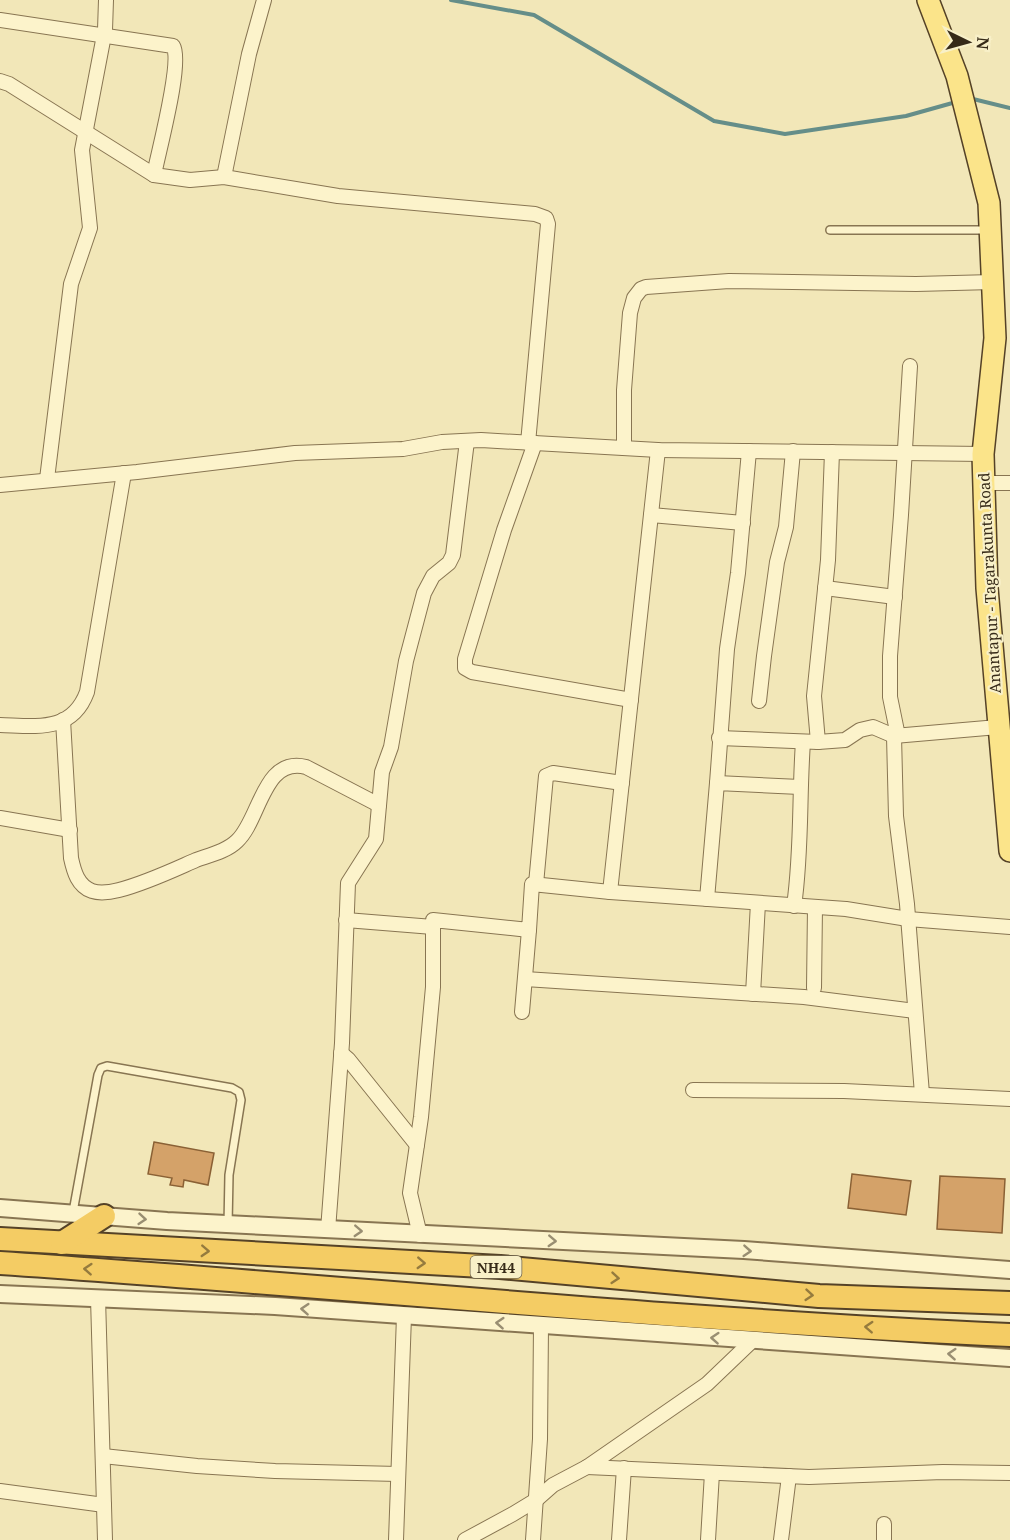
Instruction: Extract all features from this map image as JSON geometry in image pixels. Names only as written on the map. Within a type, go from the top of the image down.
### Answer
[{"type":"highway","points":[[62,1243],[105,1216]]},
{"type":"highway","name":"NH44","points":[[0,1239],[500,1267],[819,1296],[1001,1303]]},
{"type":"highway","name":"NH44","points":[[0,1263],[206,1277],[500,1303],[1000,1334]]},
{"type":"main road","name":"Anantapur - Tagarakunta Road","points":[[928,0],[957,76],[989,203],[993,282],[1002,310],[995,338],[983,454],[987,588],[1002,736],[1010,851]]},
{"type":"street","points":[[47,479],[71,284],[90,228],[83,163],[84,133],[104,36],[106,0]]},
{"type":"street","points":[[224,177],[249,54],[264,0]]},
{"type":"street","points":[[0,20],[169,45],[176,49],[173,88],[154,175]]},
{"type":"street","points":[[0,81],[9,84],[154,175],[190,180],[224,177],[338,196],[535,214],[546,218],[548,224],[531,443],[465,659],[465,668],[472,672],[632,700]]},
{"type":"street","points":[[624,448],[624,390],[630,313],[633,298],[641,289],[729,281],[916,284],[993,282]]},
{"type":"street","points":[[910,366],[890,690],[896,736],[896,816],[908,919],[922,1094]]},
{"type":"street","points":[[0,484],[124,473],[295,453],[403,449],[442,442],[468,441],[658,450],[983,454]]},
{"type":"street","points":[[328,1230],[341,1053],[348,884],[364,855],[375,844],[382,772],[391,747],[406,661],[424,593],[433,576],[449,563],[453,555],[468,441]]},
{"type":"street","points":[[610,892],[658,450]]},
{"type":"street","points":[[707,899],[727,649],[743,522],[749,451]]},
{"type":"street","points":[[759,701],[777,562],[786,527],[793,451]]},
{"type":"street","points":[[818,742],[814,696],[828,560],[832,452]]},
{"type":"street","points":[[0,724],[49,726],[78,710],[87,692],[124,473]]},
{"type":"street","points":[[984,483],[1010,483]]},
{"type":"street","points":[[651,514],[743,522]]},
{"type":"street","points":[[825,588],[895,597]]},
{"type":"street","points":[[63,720],[71,858],[78,879],[93,891],[107,892],[143,882],[235,844],[247,829],[273,778],[287,767],[300,765],[306,767],[379,805]]},
{"type":"street","points":[[719,738],[818,742],[845,740],[860,730],[873,727],[896,736],[1002,736]]},
{"type":"street","points":[[795,906],[799,875],[803,742]]},
{"type":"street","points":[[536,884],[546,776],[553,773],[622,783]]},
{"type":"street","points":[[717,783],[800,787]]},
{"type":"street","points":[[0,818],[70,830]]},
{"type":"street","points":[[522,1012],[532,884],[846,909],[908,919],[1010,927]]},
{"type":"street","points":[[753,994],[758,903]]},
{"type":"street","points":[[814,987],[815,907]]},
{"type":"street","points":[[346,920],[433,927]]},
{"type":"street","points":[[420,1235],[411,1193],[433,987],[433,920],[529,930]]},
{"type":"street","points":[[525,980],[846,1001],[915,1011]]},
{"type":"street","points":[[341,1053],[417,1145]]},
{"type":"street","points":[[693,1090],[922,1094],[1010,1099]]},
{"type":"street","points":[[0,1208],[228,1225],[744,1250],[1010,1270]]},
{"type":"street","points":[[0,1294],[275,1306],[1010,1358]]},
{"type":"street","points":[[98,1298],[105,1540]]},
{"type":"street","points":[[396,1540],[404,1316]]},
{"type":"street","points":[[533,1540],[540,1439],[541,1325]]},
{"type":"street","points":[[465,1540],[536,1500],[553,1485],[587,1467],[707,1384],[752,1341]]},
{"type":"street","points":[[103,1456],[275,1471],[398,1474]]},
{"type":"street","points":[[587,1467],[789,1476],[1010,1473]]},
{"type":"street","points":[[619,1540],[624,1468]]},
{"type":"street","points":[[708,1540],[712,1473]]},
{"type":"street","points":[[781,1540],[789,1476]]},
{"type":"street","points":[[0,1491],[104,1505]]},
{"type":"street","points":[[884,1524],[884,1540]]},
{"type":"lane","points":[[830,230],[991,230]]},
{"type":"lane","points":[[72,1214],[98,1075],[101,1068],[108,1066],[232,1088],[239,1092],[241,1100],[229,1180],[228,1225]]},
{"type":"building","points":[[154,1142],[214,1153],[208,1185],[184,1180],[183,1187],[170,1185],[172,1178],[148,1174]]},
{"type":"building","points":[[852,1174],[911,1181],[906,1215],[848,1208]]},
{"type":"building","points":[[940,1176],[1005,1179],[1002,1233],[937,1229]]},
{"type":"waterway","points":[[451,0],[534,15],[714,121],[785,134],[906,116],[956,102]]},
{"type":"waterway","points":[[969,98],[1010,108]]}]
